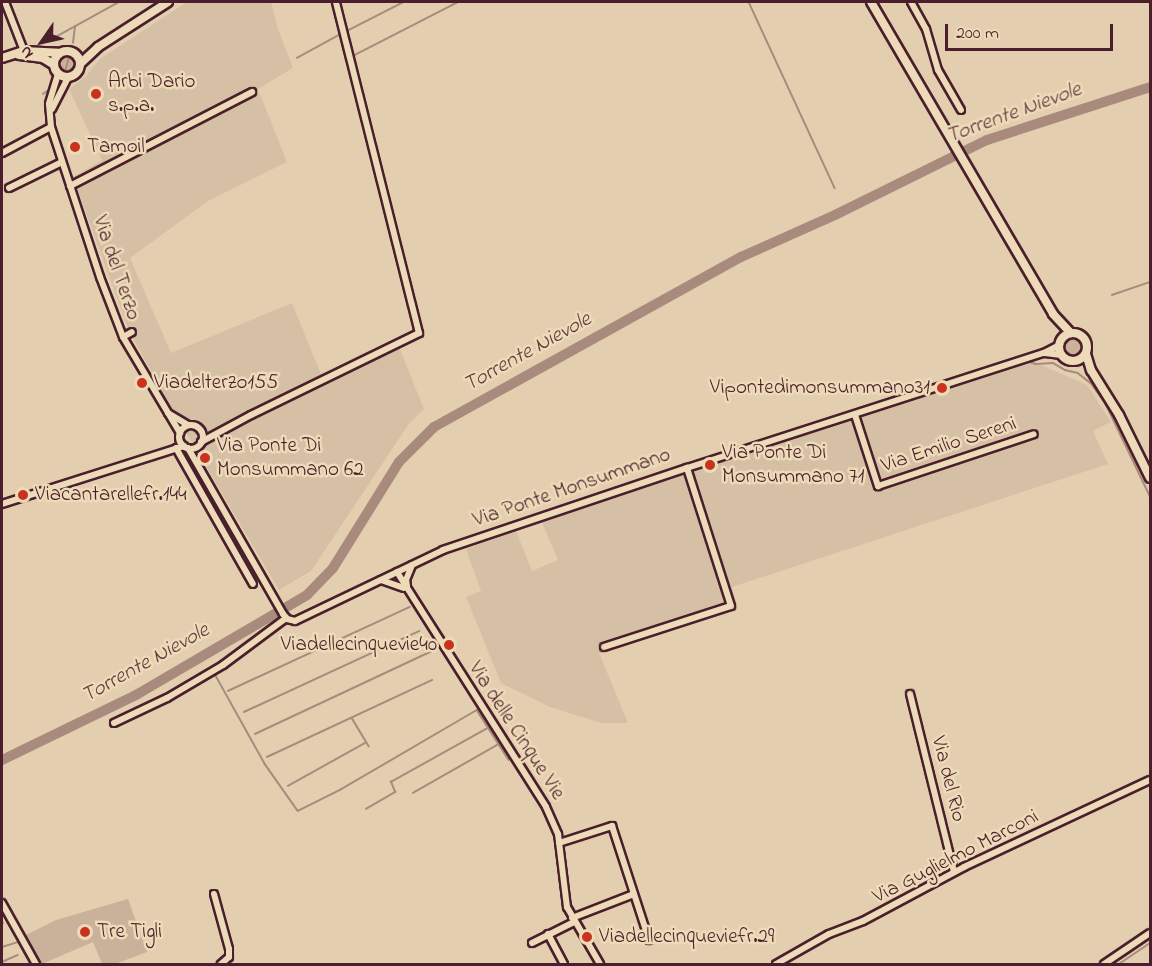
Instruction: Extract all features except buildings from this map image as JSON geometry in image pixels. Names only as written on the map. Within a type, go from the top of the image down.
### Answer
[{"type":"main road","points":[[4,57],[30,56],[54,65],[58,74],[68,78],[76,75],[81,63],[98,47],[168,2]]},
{"type":"main road","points":[[871,2],[1053,314],[1071,333],[1084,338],[1091,370],[1113,405],[1150,478]]},
{"type":"main road","points":[[4,57],[24,51],[59,53],[68,51],[76,54],[98,47]]},
{"type":"main road","points":[[54,65],[59,53]]},
{"type":"main road","points":[[76,54],[81,63]]},
{"type":"main road","points":[[1053,314],[1061,355],[1091,370]]},
{"type":"main road","points":[[1060,343],[1071,333]]},
{"type":"main road","points":[[1077,361],[1086,354]]},
{"type":"street","points":[[5,2],[24,51]]},
{"type":"street","points":[[2,504],[129,465],[166,450],[199,444],[220,431],[419,333],[336,2]]},
{"type":"street","points":[[911,2],[926,30],[938,70],[961,110]]},
{"type":"street","points":[[50,118],[49,104],[58,74]]},
{"type":"street","points":[[50,118],[53,104],[68,78]]},
{"type":"street","points":[[70,186],[252,92]]},
{"type":"street","name":"Via del Terzo","points":[[50,118],[62,162],[123,337],[180,436],[182,447]]},
{"type":"street","points":[[2,153],[51,127]]},
{"type":"street","points":[[9,188],[62,162]]},
{"type":"street","points":[[123,337],[132,332]]},
{"type":"street","name":"Via Ponte Monsummano","points":[[285,616],[295,621],[306,618],[443,550],[687,468],[1044,353],[1060,343]]},
{"type":"street","points":[[1044,353],[1061,355]]},
{"type":"street","points":[[165,412],[188,425],[220,431]]},
{"type":"street","name":"Via Emilio Sereni","points":[[855,415],[878,486],[1034,434]]},
{"type":"street","points":[[166,450],[188,425]]},
{"type":"street","points":[[200,429],[200,471]]},
{"type":"street","points":[[114,723],[167,698],[223,665],[285,616],[200,471],[182,447]]},
{"type":"street","points":[[182,447],[193,477],[253,584]]},
{"type":"street","points":[[604,647],[731,606],[687,468]]},
{"type":"street","points":[[193,477],[200,471]]},
{"type":"street","points":[[407,590],[406,580],[413,564]]},
{"type":"street","name":"Via delle Cinque Vie","points":[[397,572],[537,791],[553,821],[559,843],[565,897],[573,920],[600,964]]},
{"type":"street","points":[[381,580],[397,583],[407,590]]},
{"type":"street","name":"Via del Rio","points":[[909,694],[954,872]]},
{"type":"street","name":"Via Guglielmo Marconi","points":[[776,964],[829,934],[863,921],[954,872],[1150,780]]},
{"type":"street","points":[[559,843],[612,826],[649,940]]},
{"type":"street","points":[[214,894],[229,949],[229,957],[221,964]]},
{"type":"street","points":[[532,943],[573,920],[634,894]]},
{"type":"street","points":[[2,903],[36,964]]},
{"type":"street","points":[[1104,964],[1150,933]]},
{"type":"street","points":[[548,934],[564,964]]},
{"type":"shaded area","points":[[187,2],[271,2],[278,29],[293,68],[258,89],[287,162],[208,201],[130,258],[171,353],[292,303],[325,384],[399,347],[424,409],[408,425],[311,571],[279,590],[129,331],[73,177],[102,160],[69,89],[85,77],[101,58]]},
{"type":"shaded area","points":[[67,55],[73,58],[76,64],[73,70],[67,73],[61,70],[58,64],[61,58]]},
{"type":"shaded area","points":[[1069,337],[1077,337],[1083,343],[1083,351],[1077,357],[1069,357],[1063,351],[1063,343]]},
{"type":"shaded area","points":[[1030,360],[1087,385],[1111,422],[1093,431],[1108,464],[732,587],[738,608],[599,653],[628,723],[601,723],[550,707],[501,683],[466,597],[481,591],[466,549],[516,531],[532,571],[558,560],[538,513],[561,504],[580,505],[878,412]]},
{"type":"shaded area","name":"Tre Tigli","points":[[128,899],[147,952],[115,964],[102,964],[93,942],[42,964],[24,936],[56,920]]},
{"type":"waterway","points":[[54,38],[119,2]]},
{"type":"waterway","points":[[347,31],[404,2]]},
{"type":"waterway","points":[[353,56],[458,2]]},
{"type":"waterway","points":[[749,2],[835,188]]},
{"type":"waterway","points":[[73,43],[75,27]]},
{"type":"waterway","points":[[297,58],[339,35]]},
{"type":"waterway","points":[[65,72],[69,57]]},
{"type":"waterway","name":"Torrente Nievole","points":[[2,760],[136,695],[307,595],[333,568],[399,462],[434,427],[741,257],[835,215],[987,140],[1150,87]]},
{"type":"waterway","points":[[43,94],[49,90]]},
{"type":"waterway","points":[[1112,295],[1150,282]]},
{"type":"waterway","points":[[1030,362],[1053,363],[1065,370],[1078,373],[1091,383],[1106,404],[1150,496]]},
{"type":"waterway","points":[[228,691],[410,607]]},
{"type":"waterway","points":[[244,712],[419,631]]},
{"type":"waterway","points":[[255,734],[434,650]]},
{"type":"waterway","points":[[215,674],[265,764],[298,811],[340,790],[477,710],[509,760]]},
{"type":"waterway","points":[[267,757],[432,680]]},
{"type":"waterway","points":[[352,718],[369,746]]},
{"type":"waterway","points":[[366,809],[395,792],[391,782],[486,729]]},
{"type":"waterway","points":[[288,786],[365,743]]},
{"type":"waterway","points":[[413,793],[497,745]]},
{"type":"waterway","points":[[2,910],[30,959]]},
{"type":"waterway","points":[[2,947],[18,942]]},
{"type":"waterway","points":[[1119,964],[1150,943]]},
{"type":"waterway","points":[[2,962],[18,955]]},
{"type":"place","name":"Arbi Dario s.p.a.","points":[[96,94]]},
{"type":"place","name":"Tamoil","points":[[75,147]]},
{"type":"place","name":"Viadelterzo155","points":[[142,383]]},
{"type":"place","name":"Vipontedimonsummano31","points":[[942,388]]},
{"type":"place","name":"Via Ponte Di Monsummano 62","points":[[205,458]]},
{"type":"place","name":"Via Ponte Di Monsummano 71","points":[[710,465]]},
{"type":"place","name":"Viacantarellefr.144","points":[[23,495]]},
{"type":"place","name":"Viadellecinquevie40","points":[[449,645]]},
{"type":"place","name":"Tre Tigli","points":[[85,932]]},
{"type":"place","name":"Viadellecinqueviefr.29","points":[[587,937]]}]
